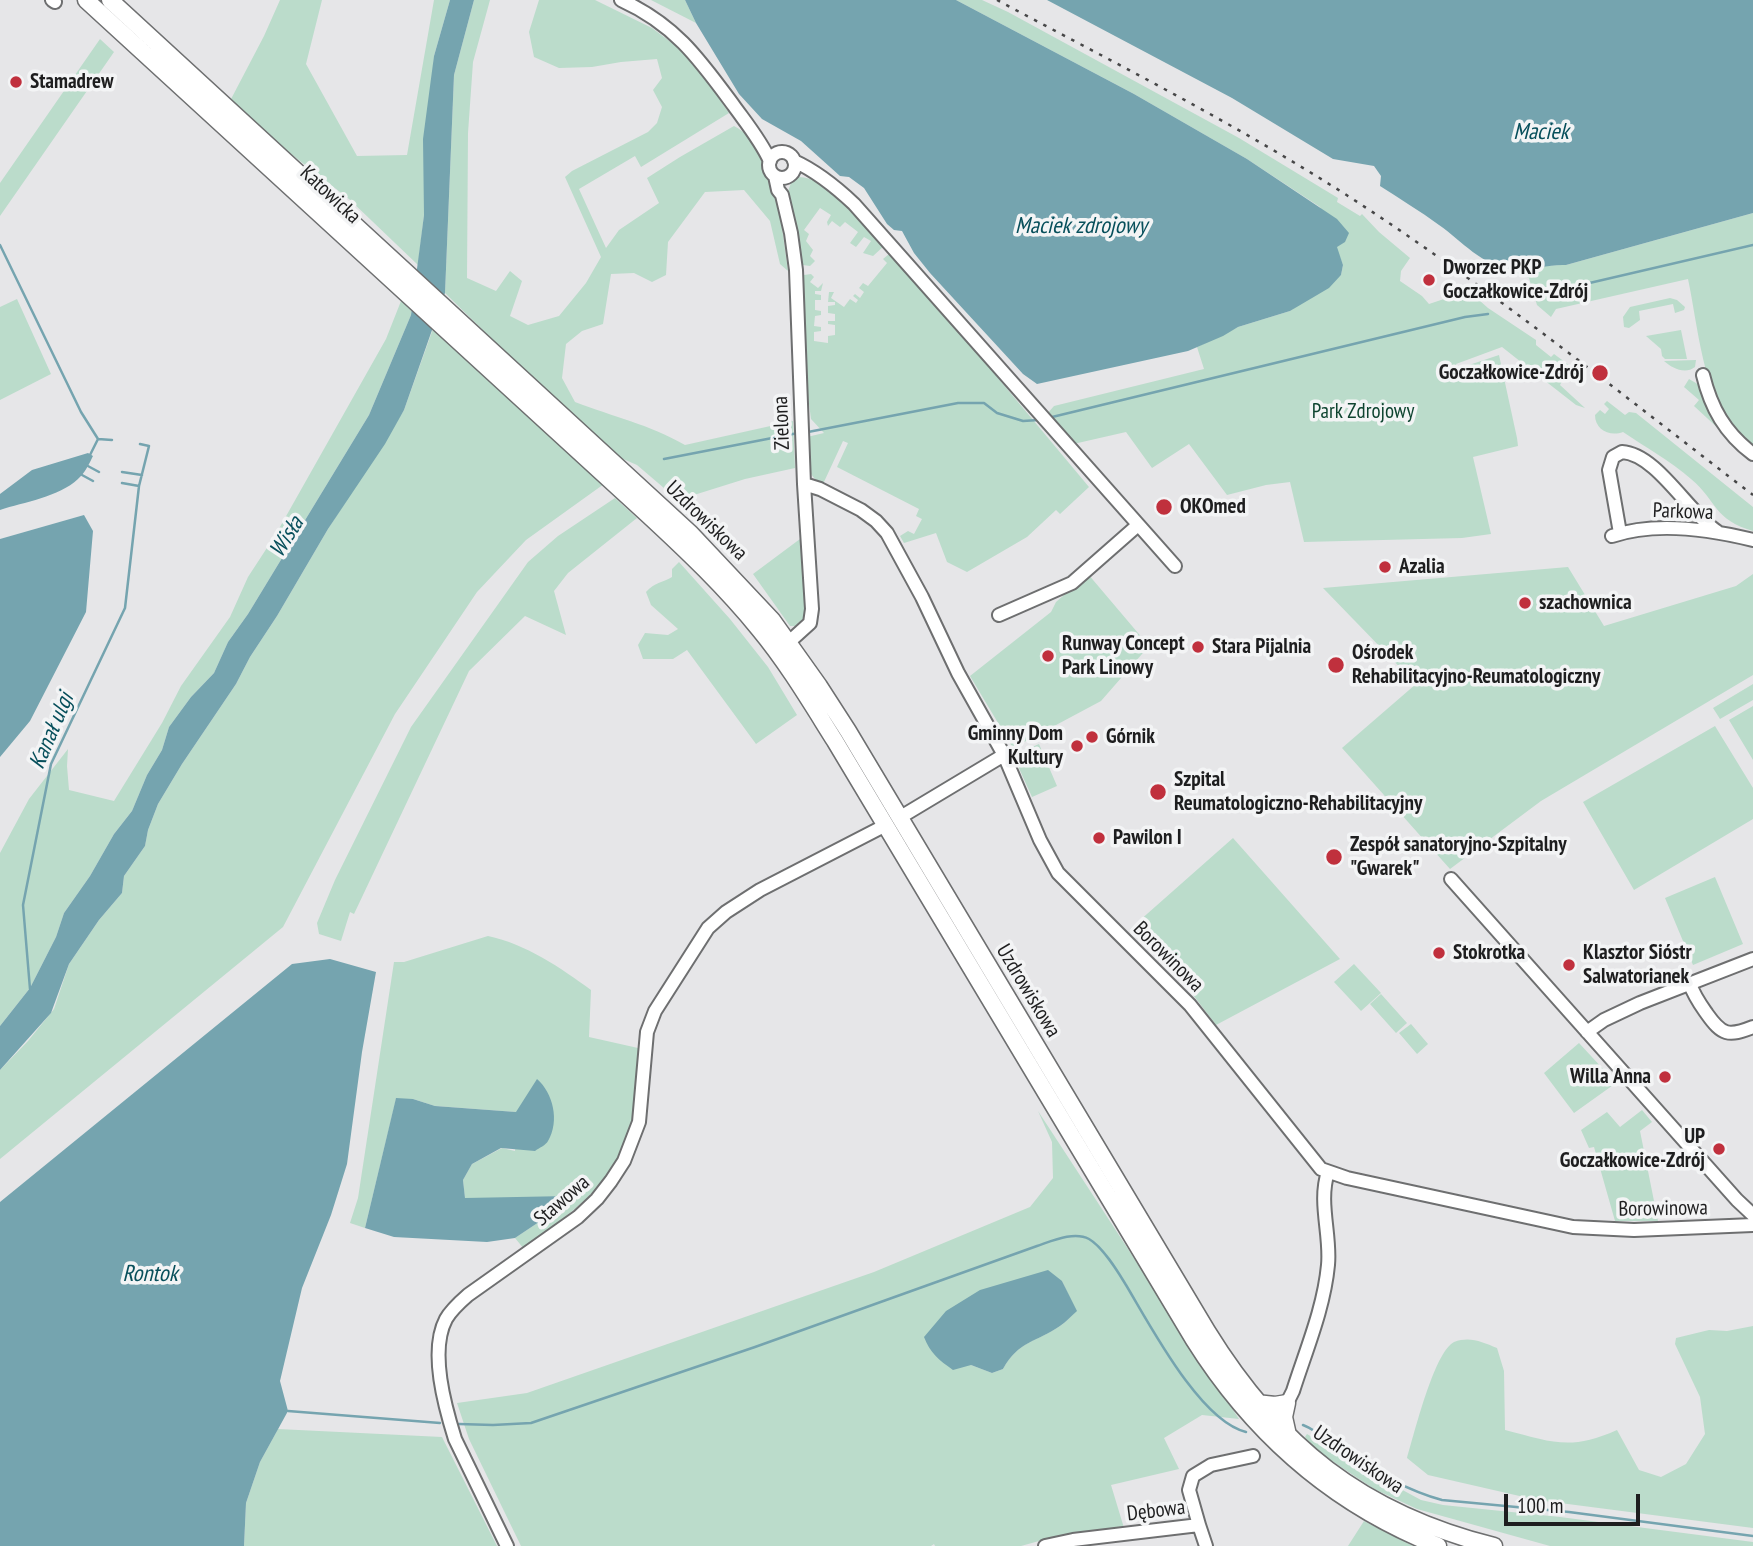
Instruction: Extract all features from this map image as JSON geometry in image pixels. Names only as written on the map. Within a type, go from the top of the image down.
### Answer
[{"type":"main road","name":"Katowicka","points":[[86,0],[361,241]]},
{"type":"main road","name":"Katowicka","points":[[110,0],[361,241],[551,415]]},
{"type":"main road","name":"Uzdrowiskowa","points":[[551,415],[709,551],[789,642],[825,696],[894,826],[910,835],[1212,1339],[1256,1403],[1289,1437],[1343,1481],[1390,1509],[1444,1532],[1494,1546]]},
{"type":"main road","name":"Uzdrowiskowa","points":[[551,415],[707,570],[760,630],[800,685],[893,822],[1173,1306],[1226,1387],[1278,1445],[1311,1474],[1353,1505],[1438,1546]]},
{"type":"main road","points":[[1256,1403],[1287,1403],[1284,1417],[1289,1437]]},
{"type":"street","points":[[621,0],[659,20],[703,62],[755,132],[770,161],[770,170],[812,172],[854,204],[1175,566]]},
{"type":"street","points":[[755,132],[782,153],[790,155],[787,172]]},
{"type":"street","points":[[770,161],[773,156],[782,153]]},
{"type":"street","name":"Zielona","points":[[787,172],[782,195],[795,256],[804,484],[813,609],[810,623],[789,642]]},
{"type":"street","points":[[1703,374],[1711,405],[1720,420],[1730,435],[1753,454]]},
{"type":"street","name":"Parkowa","points":[[1718,532],[1693,511],[1672,483],[1635,454],[1622,452],[1613,457],[1609,470],[1616,535],[1680,529],[1718,532],[1753,540]]},
{"type":"street","name":"Borowinowa","points":[[804,484],[824,491],[869,515],[891,538],[958,673],[1004,755],[1040,839],[1058,873],[1189,1005],[1315,1164],[1328,1172],[1573,1227],[1634,1230],[1730,1227],[1747,1218]]},
{"type":"street","points":[[999,615],[1072,583],[1138,525]]},
{"type":"street","points":[[893,822],[1004,755]]},
{"type":"street","name":"Stawowa","points":[[507,1546],[455,1439],[450,1422],[440,1375],[439,1352],[445,1320],[455,1306],[468,1295],[578,1217],[611,1181],[624,1161],[639,1122],[647,1032],[654,1011],[708,928],[726,912],[760,890],[893,822]]},
{"type":"street","points":[[1451,878],[1747,1218]]},
{"type":"street","points":[[1587,1032],[1604,1020],[1640,1003],[1753,959]]},
{"type":"street","points":[[1690,985],[1694,997],[1718,1029],[1729,1033],[1753,1027]]},
{"type":"street","points":[[1287,1403],[1322,1298],[1329,1263],[1324,1193],[1328,1172]]},
{"type":"street","name":"Dębowa","points":[[1045,1546],[1073,1540],[1199,1525],[1189,1490],[1193,1476],[1211,1465],[1254,1456]]},
{"type":"street","points":[[1199,1525],[1206,1546]]},
{"type":"green space","points":[[280,0],[322,0],[306,64],[357,156],[407,155],[434,0],[450,0],[434,56],[424,215],[418,265],[349,199],[291,154],[230,101]]},
{"type":"green space","points":[[474,0],[490,0],[473,62],[468,133],[467,278],[496,291],[510,271],[522,281],[510,316],[528,325],[559,316],[586,283],[601,257],[565,177],[648,132],[657,123],[662,107],[653,90],[662,78],[657,59],[559,68],[534,57],[529,32],[539,0],[595,0],[652,28],[680,49],[729,113],[641,167],[635,156],[579,189],[606,248],[619,230],[659,203],[647,178],[734,126],[753,142],[761,155],[767,174],[776,184],[788,271],[780,264],[770,221],[744,190],[705,192],[668,242],[666,275],[652,282],[634,273],[611,274],[603,324],[582,331],[566,344],[562,378],[575,402],[644,426],[685,445],[793,421],[795,468],[745,479],[678,500],[637,465],[614,455],[445,293],[454,75]]},
{"type":"green space","points":[[651,0],[685,0],[696,23]]},
{"type":"green space","name":"Park Zdrojowy","points":[[956,0],[982,0],[1008,12],[1239,138],[1338,198],[1337,202],[1360,216],[1362,214],[1410,258],[1401,271],[1400,281],[1429,304],[1453,296],[1462,285],[1488,308],[1536,340],[1536,345],[1551,357],[1554,354],[1577,371],[1570,380],[1565,376],[1540,377],[1502,347],[1456,364],[1457,369],[1499,355],[1517,438],[1518,446],[1473,457],[1491,534],[1462,538],[1304,542],[1290,482],[1227,495],[1189,444],[1152,468],[1126,432],[1069,445],[1047,414],[1054,406],[1204,369],[1197,347],[1238,327],[1290,311],[1341,275],[1343,265],[1320,207],[1247,159],[1134,94]]},
{"type":"green space","points":[[100,39],[114,52],[0,216],[0,183]]},
{"type":"green space","points":[[798,177],[810,179],[834,193],[884,246],[873,256],[863,253],[871,241],[864,237],[856,247],[850,243],[858,232],[845,222],[840,227],[832,221],[828,226],[831,215],[820,208],[804,230],[809,234],[806,241],[813,250],[810,256],[815,261],[810,266],[803,265],[787,194],[791,183]]},
{"type":"green space","points":[[1753,213],[1753,446],[1736,433],[1716,400],[1703,360],[1688,279],[1556,309],[1551,317],[1537,305],[1529,278],[1497,266],[1514,268],[1566,265]]},
{"type":"green space","points":[[889,254],[896,256],[1089,487],[1060,514],[1056,510],[1027,537],[967,572],[947,562],[936,533],[904,543],[900,536],[908,531],[914,534],[922,519],[916,516],[919,509],[837,467],[848,443],[843,441],[823,484],[812,476],[809,470],[807,437],[824,433],[811,419],[805,373],[802,280],[804,275],[811,274],[814,277],[810,282],[818,288],[823,283],[821,291],[815,291],[815,294],[821,295],[821,300],[815,300],[815,310],[821,311],[821,315],[815,316],[814,326],[821,327],[821,331],[814,332],[814,341],[828,343],[828,336],[835,335],[835,325],[828,324],[828,321],[835,321],[835,314],[828,313],[828,306],[835,305],[835,302],[828,302],[829,292],[834,292],[831,298],[844,307],[850,299],[856,303],[858,300],[853,296],[855,294],[860,298],[864,292],[859,288],[863,283],[868,286],[887,263],[883,259]]},
{"type":"green space","points":[[403,296],[412,304],[411,315],[369,415],[248,614],[228,642],[214,673],[191,697],[169,727],[162,750],[147,775],[132,811],[114,834],[90,876],[64,913],[56,937],[30,988],[0,1026],[0,853],[29,799],[68,749],[69,790],[114,801],[162,723],[181,686],[230,617],[248,577],[276,534],[386,339]]},
{"type":"green space","points":[[1670,298],[1677,300],[1685,307],[1684,310],[1675,313],[1673,304],[1639,311],[1640,320],[1629,328],[1624,327],[1623,317],[1630,307]]},
{"type":"green space","points":[[17,299],[51,374],[0,400],[0,307]]},
{"type":"green space","points":[[434,326],[604,484],[526,540],[477,592],[395,714],[283,927],[0,1159],[0,1070],[54,1009],[69,964],[99,920],[122,893],[124,876],[145,846],[158,804],[236,684],[328,529],[404,410]]},
{"type":"green space","points":[[1681,330],[1687,359],[1665,359],[1661,349],[1646,336]]},
{"type":"green space","points":[[1696,360],[1695,367],[1687,370],[1675,368],[1664,361]]},
{"type":"green space","points":[[1563,379],[1560,385],[1585,408],[1576,405],[1544,380]]},
{"type":"green space","points":[[1689,379],[1701,386],[1734,443],[1694,406],[1699,400],[1684,387]]},
{"type":"green space","points":[[1607,401],[1625,415],[1629,412],[1636,413],[1753,507],[1753,531],[1740,527],[1723,516],[1700,487],[1666,460],[1623,432],[1613,434],[1600,428],[1595,415],[1600,410],[1605,414],[1609,409],[1604,404]]},
{"type":"green space","points":[[615,498],[637,518],[568,573],[554,591],[566,635],[525,616],[469,671],[354,914],[350,912],[341,941],[319,934],[317,923],[335,880],[411,727],[528,562],[558,536]]},
{"type":"green space","points":[[800,539],[808,604],[805,617],[795,626],[790,626],[753,574]]},
{"type":"green space","points":[[679,562],[768,667],[797,715],[756,744],[687,650],[673,659],[643,659],[638,645],[645,633],[668,635],[678,629],[651,605],[646,592],[672,577],[672,569]]},
{"type":"green space","points":[[1568,567],[1604,626],[1736,586],[1753,574],[1753,675],[1541,801],[1450,869],[1342,748],[1416,684],[1323,588]]},
{"type":"green space","points":[[1088,574],[1149,646],[1101,701],[1013,748],[970,676],[1051,612],[1056,602]]},
{"type":"green space","points":[[1753,684],[1753,700],[1720,719],[1713,708]]},
{"type":"green space","points":[[1753,706],[1753,760],[1729,720]]},
{"type":"green space","points":[[1715,726],[1753,788],[1753,819],[1634,890],[1583,802]]},
{"type":"green space","points":[[1039,744],[1057,786],[1032,797],[1013,755]]},
{"type":"green space","points":[[1233,838],[1340,959],[1216,1025],[1177,974],[1130,929]]},
{"type":"green space","points":[[1715,877],[1743,944],[1693,965],[1665,898]]},
{"type":"green space","points":[[488,936],[529,951],[591,990],[589,1037],[638,1048],[633,1118],[626,1144],[598,1187],[524,1249],[515,1238],[569,1202],[569,1197],[465,1199],[463,1180],[472,1164],[502,1148],[515,1151],[516,1112],[435,1106],[413,1099],[396,1099],[365,1228],[350,1223],[358,1198],[394,962],[404,962]]},
{"type":"green space","points":[[1354,964],[1381,993],[1361,1011],[1334,982]]},
{"type":"green space","points":[[1381,994],[1407,1023],[1396,1033],[1370,1004]]},
{"type":"green space","points":[[1411,1024],[1428,1044],[1417,1054],[1399,1033]]},
{"type":"green space","points":[[1579,1043],[1616,1083],[1574,1113],[1544,1073]]},
{"type":"green space","points":[[1642,1110],[1652,1122],[1640,1131],[1658,1221],[1615,1221],[1594,1147],[1589,1148],[1581,1130],[1607,1112],[1620,1127]]},
{"type":"green space","points":[[1038,1111],[1239,1419],[1202,1415],[1164,1438],[1179,1469],[1111,1485],[1124,1528],[1057,1536],[1021,1546],[521,1546],[469,1439],[457,1403],[527,1393],[874,1272],[1030,1207],[1053,1178],[1052,1142]],"holes":[[[1062,1281],[1076,1311],[1060,1326],[1021,1347],[1003,1369],[992,1373],[971,1365]]]},
{"type":"green space","points":[[1753,1326],[1753,1528],[1537,1500],[1428,1475],[1407,1458],[1439,1361],[1454,1342],[1471,1340],[1497,1348],[1504,1371],[1505,1430],[1549,1441],[1573,1442],[1601,1437],[1617,1430],[1639,1470],[1661,1477],[1686,1464],[1705,1434],[1700,1397],[1675,1344],[1676,1338],[1709,1330],[1727,1331]]},
{"type":"green space","points":[[278,1429],[442,1437],[497,1546],[244,1546],[246,1503],[260,1462]]},
{"type":"green space","points":[[1307,1434],[1421,1500],[1443,1505],[1753,1542],[1753,1546],[1550,1546],[1417,1509],[1374,1489],[1314,1449],[1305,1437]]},
{"type":"green space","points":[[1364,1521],[1413,1546],[1348,1546]]},
{"type":"water","points":[[450,0],[474,0],[454,75],[445,293],[404,410],[385,444],[328,529],[236,684],[158,804],[145,846],[124,876],[122,893],[99,920],[69,964],[51,1013],[0,1070],[0,1026],[30,988],[56,937],[64,913],[90,876],[114,834],[132,811],[147,775],[162,750],[169,727],[191,697],[214,673],[228,642],[248,614],[369,415],[411,315],[424,215],[423,139],[434,56]]},
{"type":"water","name":"Maciek zdrojowy","points":[[685,0],[956,0],[1134,94],[1247,159],[1337,219],[1349,233],[1345,242],[1337,247],[1343,265],[1341,275],[1329,288],[1290,311],[1238,327],[1188,351],[1037,384],[1023,374],[930,273],[914,253],[902,231],[894,230],[887,224],[864,188],[849,177],[840,176],[801,141],[762,119],[739,94]]},
{"type":"water","name":"Maciek","points":[[1047,0],[1753,0],[1753,213],[1566,265],[1518,269],[1501,267],[1473,252],[1448,231],[1380,186],[1381,176],[1374,166],[1333,159],[1232,98]]},
{"type":"water","points":[[88,453],[93,456],[88,465],[70,485],[51,495],[0,510],[0,494],[32,470]]},
{"type":"water","points":[[84,515],[93,531],[86,612],[30,721],[0,757],[0,539]]},
{"type":"water","name":"Rontok","points":[[330,959],[376,972],[347,1164],[331,1215],[302,1288],[280,1381],[288,1411],[260,1462],[246,1503],[244,1546],[0,1546],[0,1202],[292,964]]},
{"type":"water","points":[[537,1079],[551,1099],[553,1108],[554,1125],[548,1141],[535,1151],[501,1148],[472,1164],[463,1180],[465,1198],[569,1196],[569,1202],[515,1238],[487,1242],[394,1237],[365,1228],[396,1098],[413,1099],[435,1106],[516,1112]]},
{"type":"water","points":[[1048,1270],[1062,1281],[1077,1311],[1060,1326],[1022,1347],[1003,1369],[992,1373],[971,1365],[953,1370],[929,1348],[924,1337],[946,1311],[980,1290]]},
{"type":"waterway","points":[[0,245],[81,412],[98,439]]},
{"type":"waterway","points":[[1525,298],[1753,245]]},
{"type":"waterway","points":[[1048,418],[1465,317],[1488,314]]},
{"type":"waterway","points":[[808,432],[958,403],[984,403],[997,413],[1023,421],[1039,420]]},
{"type":"waterway","points":[[664,459],[798,433]]},
{"type":"waterway","points":[[98,439],[112,440]]},
{"type":"waterway","name":"Kanał ulgi","points":[[90,455],[98,439]]},
{"type":"waterway","name":"Kanał ulgi","points":[[30,989],[23,905],[51,764],[125,608],[139,486],[149,446],[140,444]]},
{"type":"waterway","points":[[86,465],[99,472]]},
{"type":"waterway","points":[[122,472],[142,475]]},
{"type":"waterway","points":[[82,475],[93,481]]},
{"type":"waterway","points":[[122,483],[139,486]]},
{"type":"waterway","points":[[459,1424],[531,1423],[755,1347],[1049,1242],[1077,1236],[1089,1239],[1110,1260],[1162,1346],[1194,1391],[1211,1410],[1229,1424],[1246,1432]]},
{"type":"waterway","points":[[288,1411],[440,1423]]},
{"type":"waterway","points":[[1303,1425],[1379,1473],[1404,1486],[1442,1500],[1569,1512],[1753,1536]]},
{"type":"railway","points":[[997,0],[1219,119],[1348,196],[1503,304],[1753,495]]},
{"type":"place","name":"Stamadrew","points":[[16,82]]},
{"type":"place","name":"Dworzec PKP Goczałkowice-Zdrój","points":[[1429,280]]},
{"type":"place","name":"Goczałkowice-Zdrój","points":[[1600,373]]},
{"type":"place","name":"OKOmed","points":[[1164,507]]},
{"type":"place","name":"Azalia","points":[[1385,567]]},
{"type":"place","name":"szachownica","points":[[1525,603]]},
{"type":"place","name":"Stara Pijalnia","points":[[1198,647]]},
{"type":"place","name":"Runway Concept Park Linowy","points":[[1048,656]]},
{"type":"place","name":"Ośrodek Rehabilitacyjno-Reumatologiczny","points":[[1336,665]]},
{"type":"place","name":"Górnik","points":[[1092,737]]},
{"type":"place","name":"Gminny Dom Kultury","points":[[1077,746]]},
{"type":"place","name":"Szpital Reumatologiczno-Rehabilitacyjny","points":[[1158,792]]},
{"type":"place","name":"Pawilon I","points":[[1099,838]]},
{"type":"place","name":"Zespół sanatoryjno-Szpitalny \"Gwarek\"","points":[[1334,857]]},
{"type":"place","name":"Stokrotka","points":[[1439,953]]},
{"type":"place","name":"Klasztor Sióstr Salwatorianek","points":[[1569,965]]},
{"type":"place","name":"Willa Anna","points":[[1665,1077]]},
{"type":"place","name":"UP Goczałkowice-Zdrój","points":[[1719,1149]]},
{"type":"water label","name":"Wisła","points":[[287,537]]}]
